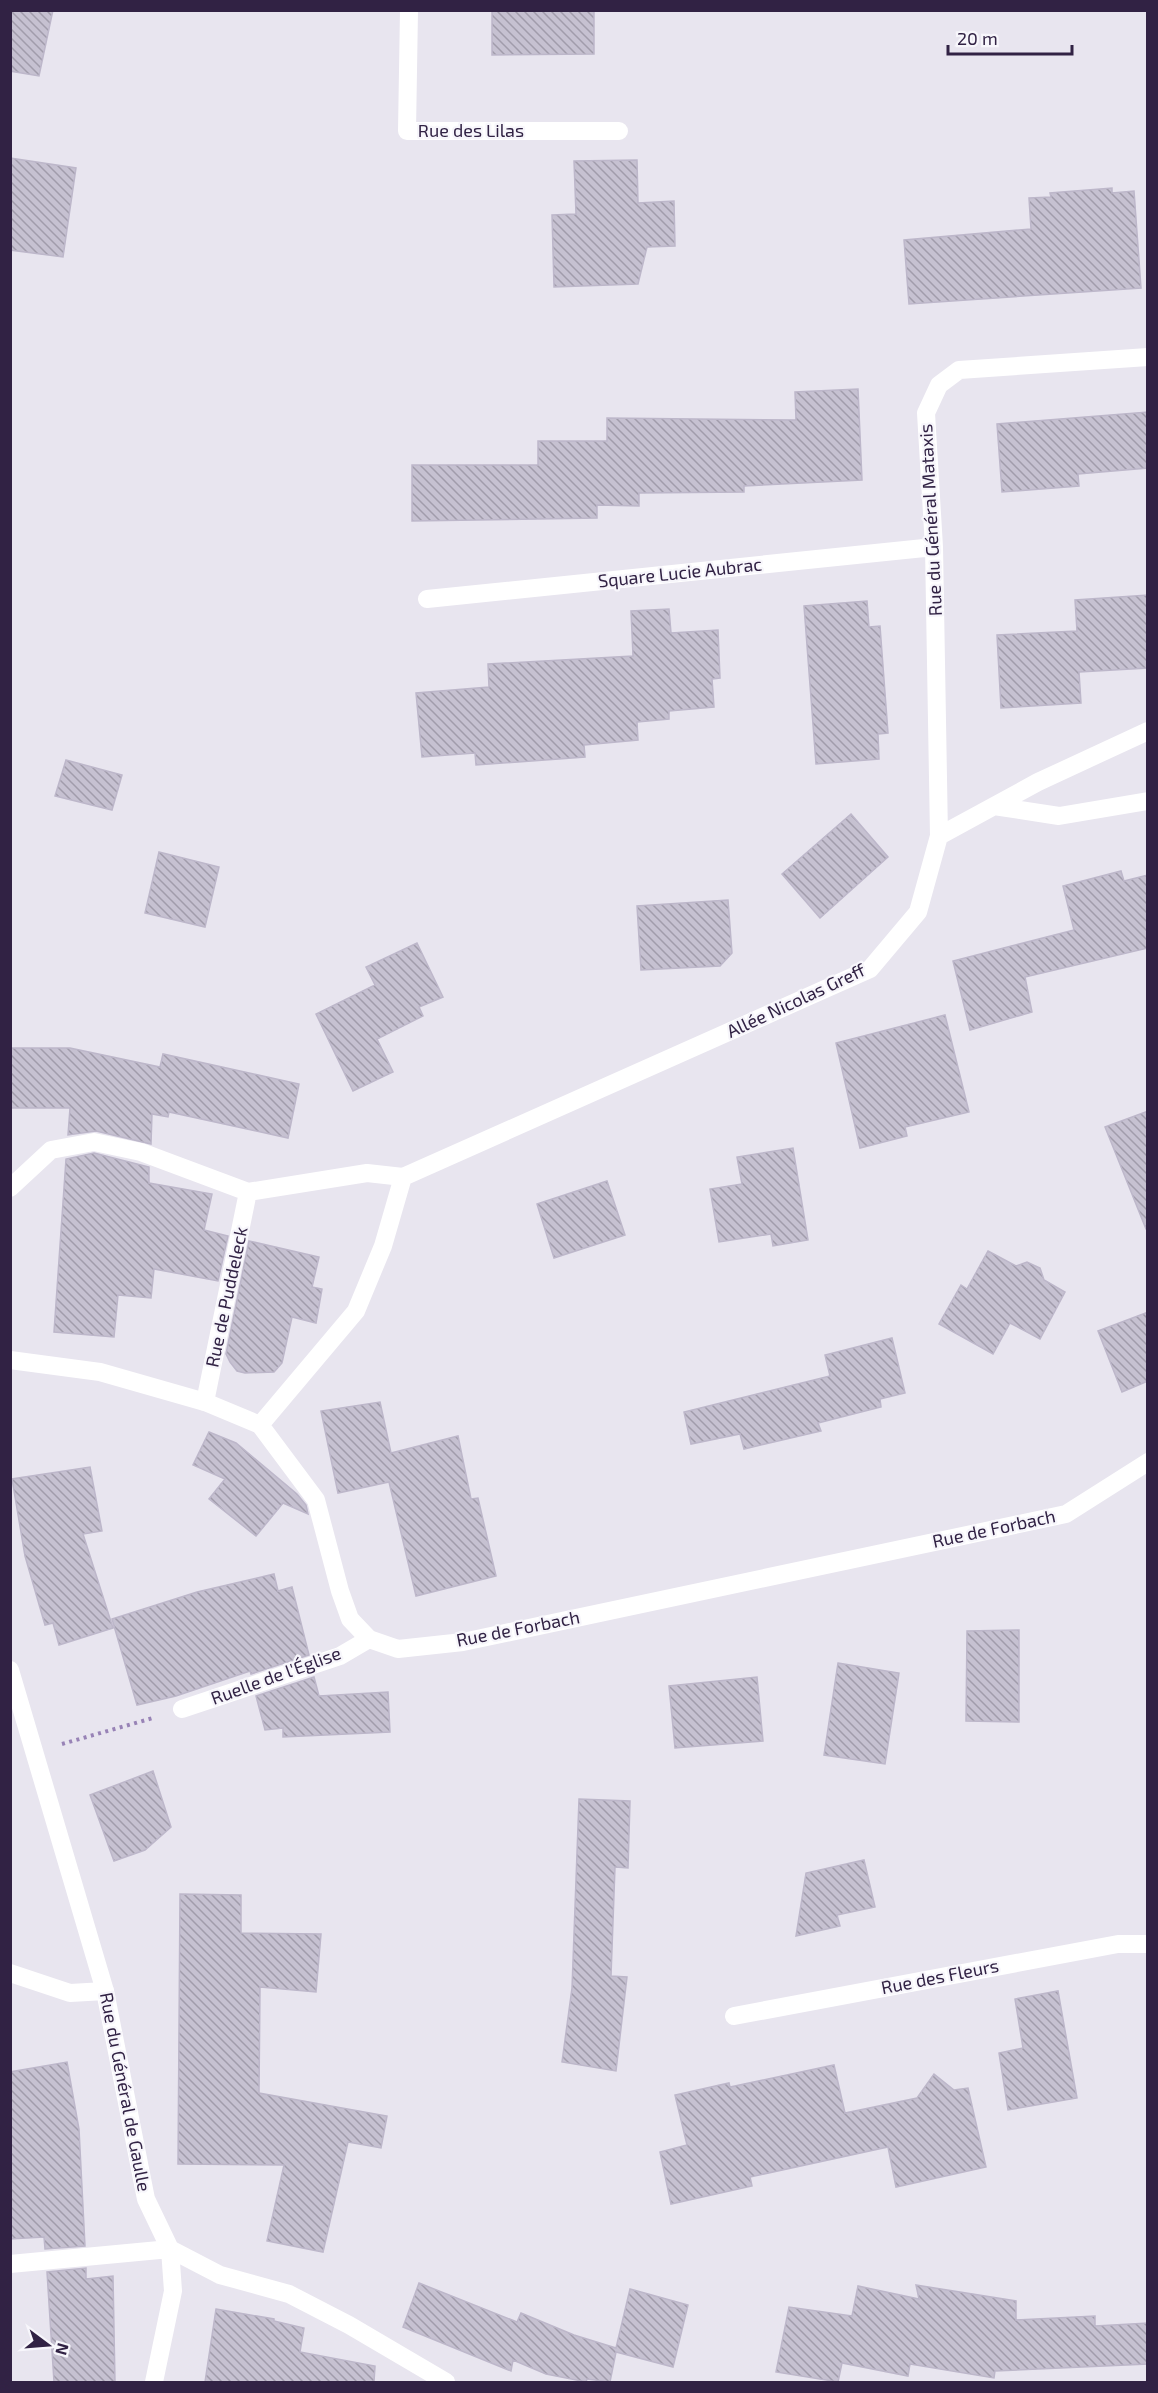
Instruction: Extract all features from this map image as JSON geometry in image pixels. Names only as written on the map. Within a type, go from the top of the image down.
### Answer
[{"type":"street","name":"Rue des Lilas","points":[[408,10],[407,131],[619,131]]},
{"type":"street","name":"Rue du Général Mataxis","points":[[939,836],[933,548],[926,413],[939,385],[959,370],[1148,357]]},
{"type":"street","name":"Square Lucie Aubrac","points":[[427,599],[933,548]]},
{"type":"street","points":[[939,836],[1038,782],[1148,731]]},
{"type":"street","points":[[994,806],[1059,816],[1148,801]]},
{"type":"street","name":"Allée Nicolas Greff","points":[[403,1177],[870,969],[918,912],[939,836]]},
{"type":"street","points":[[10,1188],[51,1150],[94,1142],[141,1152],[248,1192],[367,1173],[403,1177],[383,1246],[356,1311],[260,1425],[205,1402],[100,1372],[10,1360]]},
{"type":"street","name":"Rue de Puddeleck","points":[[205,1402],[248,1192]]},
{"type":"street","name":"Rue de Forbach","points":[[260,1425],[316,1500],[340,1591],[350,1619],[369,1639],[398,1649],[463,1641],[1066,1514],[1148,1462]]},
{"type":"street","name":"Ruelle de l'Église","points":[[182,1709],[340,1656],[369,1639]]},
{"type":"street","name":"Rue du Général de Gaulle","points":[[10,1670],[105,1991],[146,2199],[170,2249]]},
{"type":"street","name":"Rue des Fleurs","points":[[734,2016],[1118,1944],[1148,1944]]},
{"type":"street","points":[[10,1973],[70,1993],[105,1991]]},
{"type":"street","points":[[10,2264],[170,2249],[220,2275],[289,2294],[348,2325],[446,2382]]},
{"type":"street","points":[[154,2382],[173,2291],[170,2249]]},
{"type":"path","points":[[35,1751],[182,1709]]},
{"type":"building","points":[[10,10],[53,10],[39,76],[10,71]]},
{"type":"building","points":[[492,10],[594,10],[594,54],[492,55]]},
{"type":"building","points":[[10,158],[76,168],[63,257],[10,250]]},
{"type":"building","points":[[637,160],[638,203],[674,201],[675,246],[647,247],[638,284],[554,287],[552,215],[576,214],[574,161]]},
{"type":"building","points":[[1112,188],[1112,193],[1134,191],[1141,288],[909,304],[904,240],[1031,229],[1029,198],[1051,197],[1050,193]]},
{"type":"building","points":[[858,389],[862,480],[744,486],[744,492],[639,493],[639,506],[597,505],[597,518],[412,521],[412,465],[538,465],[538,441],[607,441],[607,418],[796,420],[795,392]]},
{"type":"building","points":[[1148,412],[1148,468],[1078,474],[1079,486],[1002,492],[997,424]]},
{"type":"building","points":[[1148,595],[1148,668],[1079,672],[1081,703],[1001,708],[997,635],[1077,631],[1075,600]]},
{"type":"building","points":[[867,601],[869,627],[880,626],[888,733],[878,734],[879,759],[816,764],[804,606]]},
{"type":"building","points":[[669,609],[671,633],[718,630],[720,678],[712,679],[714,707],[669,711],[669,719],[637,722],[638,740],[584,745],[585,757],[476,765],[475,753],[422,757],[416,693],[489,687],[488,664],[633,656],[631,611]]},
{"type":"building","points":[[66,760],[122,775],[112,810],[55,796]]},
{"type":"building","points":[[851,814],[888,857],[820,918],[782,874]]},
{"type":"building","points":[[159,852],[219,867],[205,927],[145,913]]},
{"type":"building","points":[[1121,871],[1124,881],[1148,875],[1148,948],[1025,977],[1032,1012],[970,1030],[953,961],[1074,930],[1063,886]]},
{"type":"building","points":[[728,900],[732,953],[720,966],[641,970],[637,906]]},
{"type":"building","points":[[417,943],[443,997],[419,1007],[423,1016],[377,1039],[393,1072],[353,1091],[316,1014],[375,985],[366,967]]},
{"type":"building","points":[[945,1015],[969,1112],[905,1127],[907,1136],[860,1148],[836,1043]]},
{"type":"building","points":[[10,1048],[70,1048],[160,1067],[163,1054],[299,1084],[288,1138],[169,1112],[168,1117],[152,1114],[151,1144],[96,1131],[68,1135],[70,1108],[10,1108]]},
{"type":"building","points":[[1148,1111],[1148,1229],[1146,1229],[1105,1127]]},
{"type":"building","points":[[793,1148],[808,1240],[773,1246],[771,1234],[719,1242],[710,1189],[742,1184],[737,1157]]},
{"type":"building","points":[[94,1153],[149,1167],[149,1183],[212,1194],[204,1230],[228,1236],[218,1281],[154,1269],[151,1298],[118,1295],[114,1337],[54,1332],[66,1159]]},
{"type":"building","points":[[607,1181],[625,1235],[554,1258],[537,1204]]},
{"type":"building","points":[[249,1241],[319,1257],[312,1287],[322,1289],[316,1323],[292,1317],[282,1363],[274,1372],[237,1371],[226,1354]]},
{"type":"building","points":[[988,1251],[1016,1266],[1027,1262],[1040,1268],[1044,1280],[1065,1292],[1040,1339],[1010,1323],[993,1354],[939,1324],[961,1285],[967,1289]]},
{"type":"building","points":[[1148,1312],[1148,1381],[1122,1392],[1098,1331]]},
{"type":"building","points":[[892,1338],[905,1393],[880,1399],[881,1407],[818,1423],[821,1431],[744,1449],[740,1434],[691,1444],[684,1412],[830,1376],[825,1355]]},
{"type":"building","points":[[380,1402],[391,1453],[458,1436],[471,1499],[478,1498],[496,1576],[416,1596],[389,1482],[338,1493],[321,1411]]},
{"type":"building","points":[[209,1432],[236,1443],[297,1494],[306,1505],[308,1514],[283,1503],[256,1536],[209,1499],[225,1479],[193,1465]]},
{"type":"building","points":[[90,1467],[102,1531],[83,1534],[113,1628],[59,1645],[53,1623],[45,1625],[25,1556],[12,1479]]},
{"type":"building","points":[[274,1574],[278,1591],[292,1587],[309,1655],[251,1674],[250,1671],[176,1696],[137,1705],[112,1619],[197,1592]]},
{"type":"building","points":[[1019,1630],[1019,1722],[966,1721],[967,1631]]},
{"type":"building","points":[[838,1663],[899,1673],[885,1764],[824,1755]]},
{"type":"building","points":[[314,1677],[319,1696],[388,1692],[390,1732],[283,1737],[283,1728],[265,1730],[256,1696]]},
{"type":"building","points":[[757,1677],[763,1741],[675,1748],[669,1686]]},
{"type":"building","points":[[153,1771],[171,1827],[145,1850],[114,1861],[90,1795]]},
{"type":"building","points":[[579,1799],[630,1801],[628,1868],[615,1867],[611,1976],[627,1977],[616,2071],[562,2062],[572,1988]]},
{"type":"building","points":[[864,1860],[875,1907],[837,1915],[840,1926],[796,1936],[806,1873]]},
{"type":"building","points":[[180,1894],[241,1895],[241,1933],[321,1934],[316,1992],[260,1987],[259,2093],[387,2116],[381,2148],[348,2142],[323,2252],[267,2241],[284,2165],[178,2164]]},
{"type":"building","points":[[1058,1991],[1077,2098],[1008,2110],[999,2053],[1023,2048],[1015,1999]]},
{"type":"building","points":[[67,2062],[79,2129],[85,2246],[45,2249],[44,2237],[10,2239],[10,2072]]},
{"type":"building","points":[[834,2065],[845,2113],[917,2098],[934,2074],[954,2090],[968,2088],[986,2167],[896,2187],[888,2147],[750,2177],[752,2186],[671,2204],[660,2152],[687,2145],[675,2095],[729,2083],[730,2087]]},
{"type":"building","points":[[86,2268],[86,2279],[113,2276],[115,2382],[54,2382],[47,2272]]},
{"type":"building","points":[[419,2283],[517,2322],[521,2313],[574,2335],[616,2348],[630,2289],[688,2305],[673,2367],[616,2352],[610,2382],[587,2379],[586,2382],[546,2374],[513,2360],[511,2371],[403,2327]]},
{"type":"building","points":[[916,2285],[1016,2301],[1016,2320],[1095,2316],[1095,2326],[1148,2323],[1148,2364],[995,2371],[994,2378],[910,2364],[908,2376],[842,2363],[838,2382],[776,2372],[789,2307],[852,2316],[858,2286],[919,2299]]},
{"type":"building","points":[[216,2309],[274,2319],[274,2321],[304,2328],[300,2352],[375,2366],[374,2382],[205,2382]]}]
